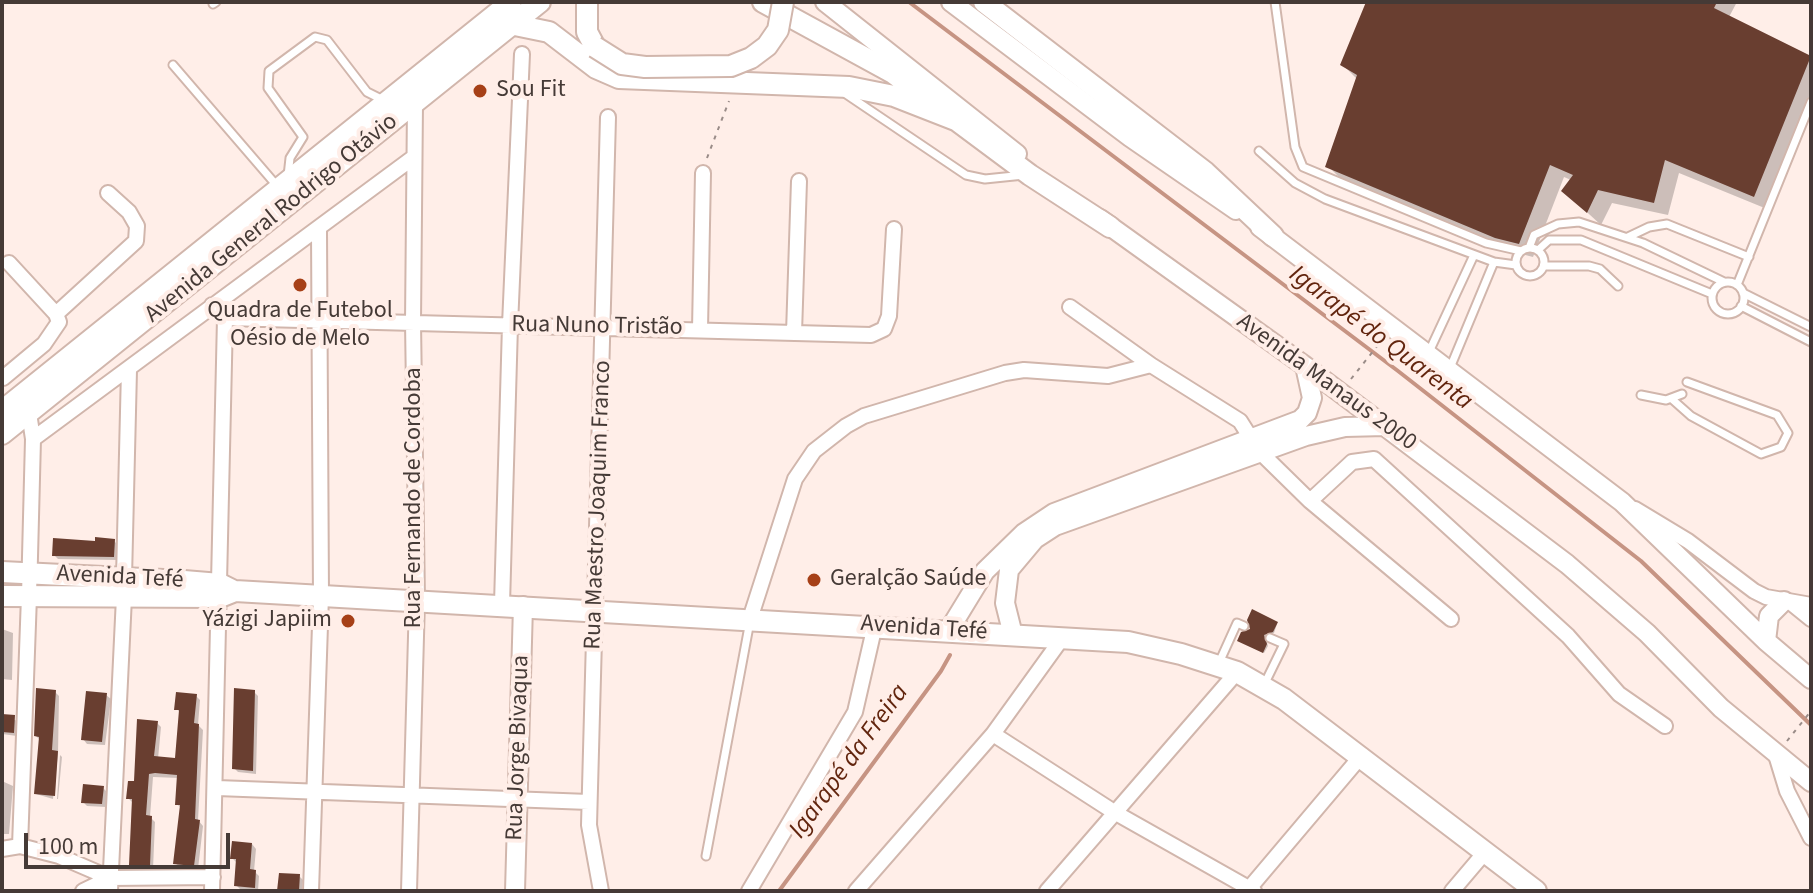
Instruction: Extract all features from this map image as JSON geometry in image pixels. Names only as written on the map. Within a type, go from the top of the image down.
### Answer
[{"type":"main road","name":"Avenida General Rodrigo Otávio","points":[[2,434],[25,405],[283,186],[511,2]]},
{"type":"main road","name":"Avenida General Rodrigo Otávio","points":[[2,411],[25,405],[415,104],[540,2]]},
{"type":"main road","points":[[587,2],[587,32],[595,47],[622,64],[645,67],[731,66],[751,58],[767,46],[778,30],[783,2]]},
{"type":"main road","points":[[763,2],[893,73],[1030,175],[1110,227]]},
{"type":"main road","points":[[984,2],[1205,172],[1273,236]]},
{"type":"main road","points":[[510,24],[549,32],[609,76],[834,86],[894,96],[958,121]]},
{"type":"main road","name":"Avenida Tefé","points":[[2,572],[124,588]]},
{"type":"main road","name":"Avenida Tefé","points":[[2,596],[124,588],[225,591],[875,625],[1128,642],[1227,669],[1263,687],[1362,755],[1536,891]]},
{"type":"street","name":"Avenida Manaus 2000","points":[[825,2],[1110,227],[1340,392],[1608,598],[1721,708],[1811,782]]},
{"type":"street","points":[[951,2],[1130,137],[1273,236],[1622,502],[1766,641],[1811,679]]},
{"type":"street","points":[[513,605],[510,325],[522,54]]},
{"type":"street","name":"Rua Fernando de Cordoba","points":[[409,891],[417,600],[413,322],[415,104]]},
{"type":"street","name":"Rua Maestro Joaquim Franco","points":[[601,891],[592,854],[589,802],[605,325],[608,117]]},
{"type":"street","points":[[33,439],[212,305],[319,231],[414,157]]},
{"type":"street","points":[[700,329],[703,173]]},
{"type":"street","points":[[794,333],[799,181]]},
{"type":"street","points":[[56,314],[136,241],[137,226],[133,219],[108,193]]},
{"type":"street","name":"Rua Nuno Tristão","points":[[225,318],[605,325],[871,335],[884,329],[889,316],[894,229]]},
{"type":"street","points":[[311,891],[321,596],[319,231]]},
{"type":"street","points":[[9,263],[56,314],[56,331],[3,377],[25,405],[33,439],[20,846]]},
{"type":"street","points":[[83,891],[110,885],[212,884],[225,591],[225,318],[212,305]]},
{"type":"street","points":[[1070,307],[1151,365],[1240,421],[1255,446],[1310,501],[1451,619]]},
{"type":"street","points":[[750,619],[795,479],[814,451],[846,426],[864,416],[1005,373],[1024,370],[1108,376],[1151,365]]},
{"type":"street","points":[[1013,635],[1004,586],[1009,570],[1035,539],[1078,515],[1255,446],[1307,413],[1312,398],[1305,366]]},
{"type":"street","points":[[110,885],[124,588],[129,370]]},
{"type":"street","points":[[949,630],[985,571],[1024,533],[1054,513],[1255,446],[1325,431],[1385,426]]},
{"type":"street","points":[[1310,501],[1352,462],[1374,459],[1568,636],[1619,694],[1665,726]]},
{"type":"street","points":[[1622,502],[1669,528],[1754,591],[1787,602],[1811,605]]},
{"type":"street","points":[[1787,602],[1811,619]]},
{"type":"street","points":[[1766,641],[1769,616],[1787,602]]},
{"type":"street","name":"Rua Jorge Bivaqua","points":[[513,605],[517,797],[515,891]]},
{"type":"street","points":[[749,891],[855,712],[875,625]]},
{"type":"street","points":[[856,891],[993,734],[1063,637]]},
{"type":"street","points":[[1047,891],[1227,669]]},
{"type":"street","points":[[993,734],[1114,812],[1250,890],[1362,755]]},
{"type":"street","points":[[1776,755],[1787,791],[1811,838]]},
{"type":"street","points":[[217,788],[589,802]]},
{"type":"street","points":[[2,849],[20,846],[59,856],[110,885]]},
{"type":"street","points":[[1452,891],[1486,851]]},
{"type":"lane","points":[[1275,2],[1295,147],[1303,167],[1486,243],[1538,250],[1549,240],[1581,240],[1712,294]]},
{"type":"lane","points":[[283,186],[290,158],[303,137],[268,88],[269,71],[315,37],[327,40],[367,92],[386,102]]},
{"type":"lane","points":[[173,65],[283,186]]},
{"type":"lane","points":[[834,86],[966,175],[985,179],[1030,175]]},
{"type":"lane","points":[[1737,285],[1811,102]]},
{"type":"lane","points":[[1259,151],[1304,189],[1474,255],[1516,265],[1529,276],[1538,274],[1544,266]]},
{"type":"lane","points":[[1516,265],[1534,235],[1569,222],[1593,224],[1737,285],[1743,293],[1811,327]]},
{"type":"lane","points":[[1628,237],[1649,227],[1667,224],[1749,257]]},
{"type":"lane","points":[[1538,250],[1544,266]]},
{"type":"lane","points":[[1428,354],[1474,255]]},
{"type":"lane","points":[[1449,370],[1494,262]]},
{"type":"lane","points":[[1544,266],[1589,266],[1600,269],[1618,286]]},
{"type":"lane","points":[[1712,294],[1724,282]]},
{"type":"lane","points":[[1741,306],[1743,293]]},
{"type":"lane","points":[[1712,294],[1714,306],[1726,314],[1741,306]]},
{"type":"lane","points":[[1741,306],[1811,342]]},
{"type":"lane","points":[[1641,395],[1673,400],[1691,416],[1761,454],[1773,453],[1781,447],[1788,433],[1777,415],[1687,382]]},
{"type":"lane","points":[[1673,400],[1682,394]]},
{"type":"lane","points":[[706,856],[750,619]]},
{"type":"lane","points":[[1227,669],[1237,623],[1244,626]]},
{"type":"lane","points":[[1263,687],[1284,644],[1270,638]]},
{"type":"path","points":[[703,173],[723,110],[740,83]]},
{"type":"path","points":[[1340,392],[1393,327]]},
{"type":"path","points":[[1791,737],[1811,711]]},
{"type":"building","points":[[1366,2],[1717,2],[1714,8],[1811,56],[1754,197],[1665,160],[1654,203],[1598,190],[1587,213],[1561,191],[1573,175],[1550,165],[1519,244],[1495,238],[1325,167],[1357,75],[1340,65]]},
{"type":"building","points":[[95,537],[115,539],[114,557],[52,556],[53,538],[95,541]]},
{"type":"building","points":[[1252,609],[1278,622],[1273,632],[1264,635],[1267,644],[1263,653],[1237,641],[1241,632],[1250,629],[1247,620]]},
{"type":"building","points":[[36,688],[56,690],[52,750],[58,751],[55,796],[34,794],[39,737],[34,736]]},
{"type":"building","points":[[234,688],[255,690],[253,771],[232,769]]},
{"type":"building","points":[[86,691],[107,693],[102,742],[81,740]]},
{"type":"building","points":[[176,692],[197,694],[194,723],[199,724],[195,819],[200,820],[194,866],[173,864],[180,805],[175,805],[177,775],[155,773],[149,774],[146,815],[152,816],[150,866],[129,865],[132,799],[126,799],[128,781],[134,781],[137,719],[158,721],[154,756],[175,758],[179,710],[174,710]]},
{"type":"building","points":[[2,714],[15,715],[14,733],[2,732]]},
{"type":"building","points":[[83,784],[104,786],[102,804],[81,803]]},
{"type":"building","points":[[232,841],[252,843],[250,869],[256,870],[255,888],[234,886],[236,859],[230,859]]},
{"type":"building","points":[[279,873],[300,874],[299,891],[277,891]]},
{"type":"waterway","name":"Igarapé do Quarenta","points":[[909,2],[1398,371],[1641,561],[1811,725]]},
{"type":"waterway","name":"Igarapé da Freira","points":[[779,891],[950,655]]},
{"type":"place","name":"Sou Fit","points":[[480,91]]},
{"type":"place","name":"Quadra de Futebol Oésio de Melo","points":[[300,285]]},
{"type":"place","name":"Geralção Saúde","points":[[814,580]]},
{"type":"place","name":"Yázigi Japiim","points":[[348,621]]}]
